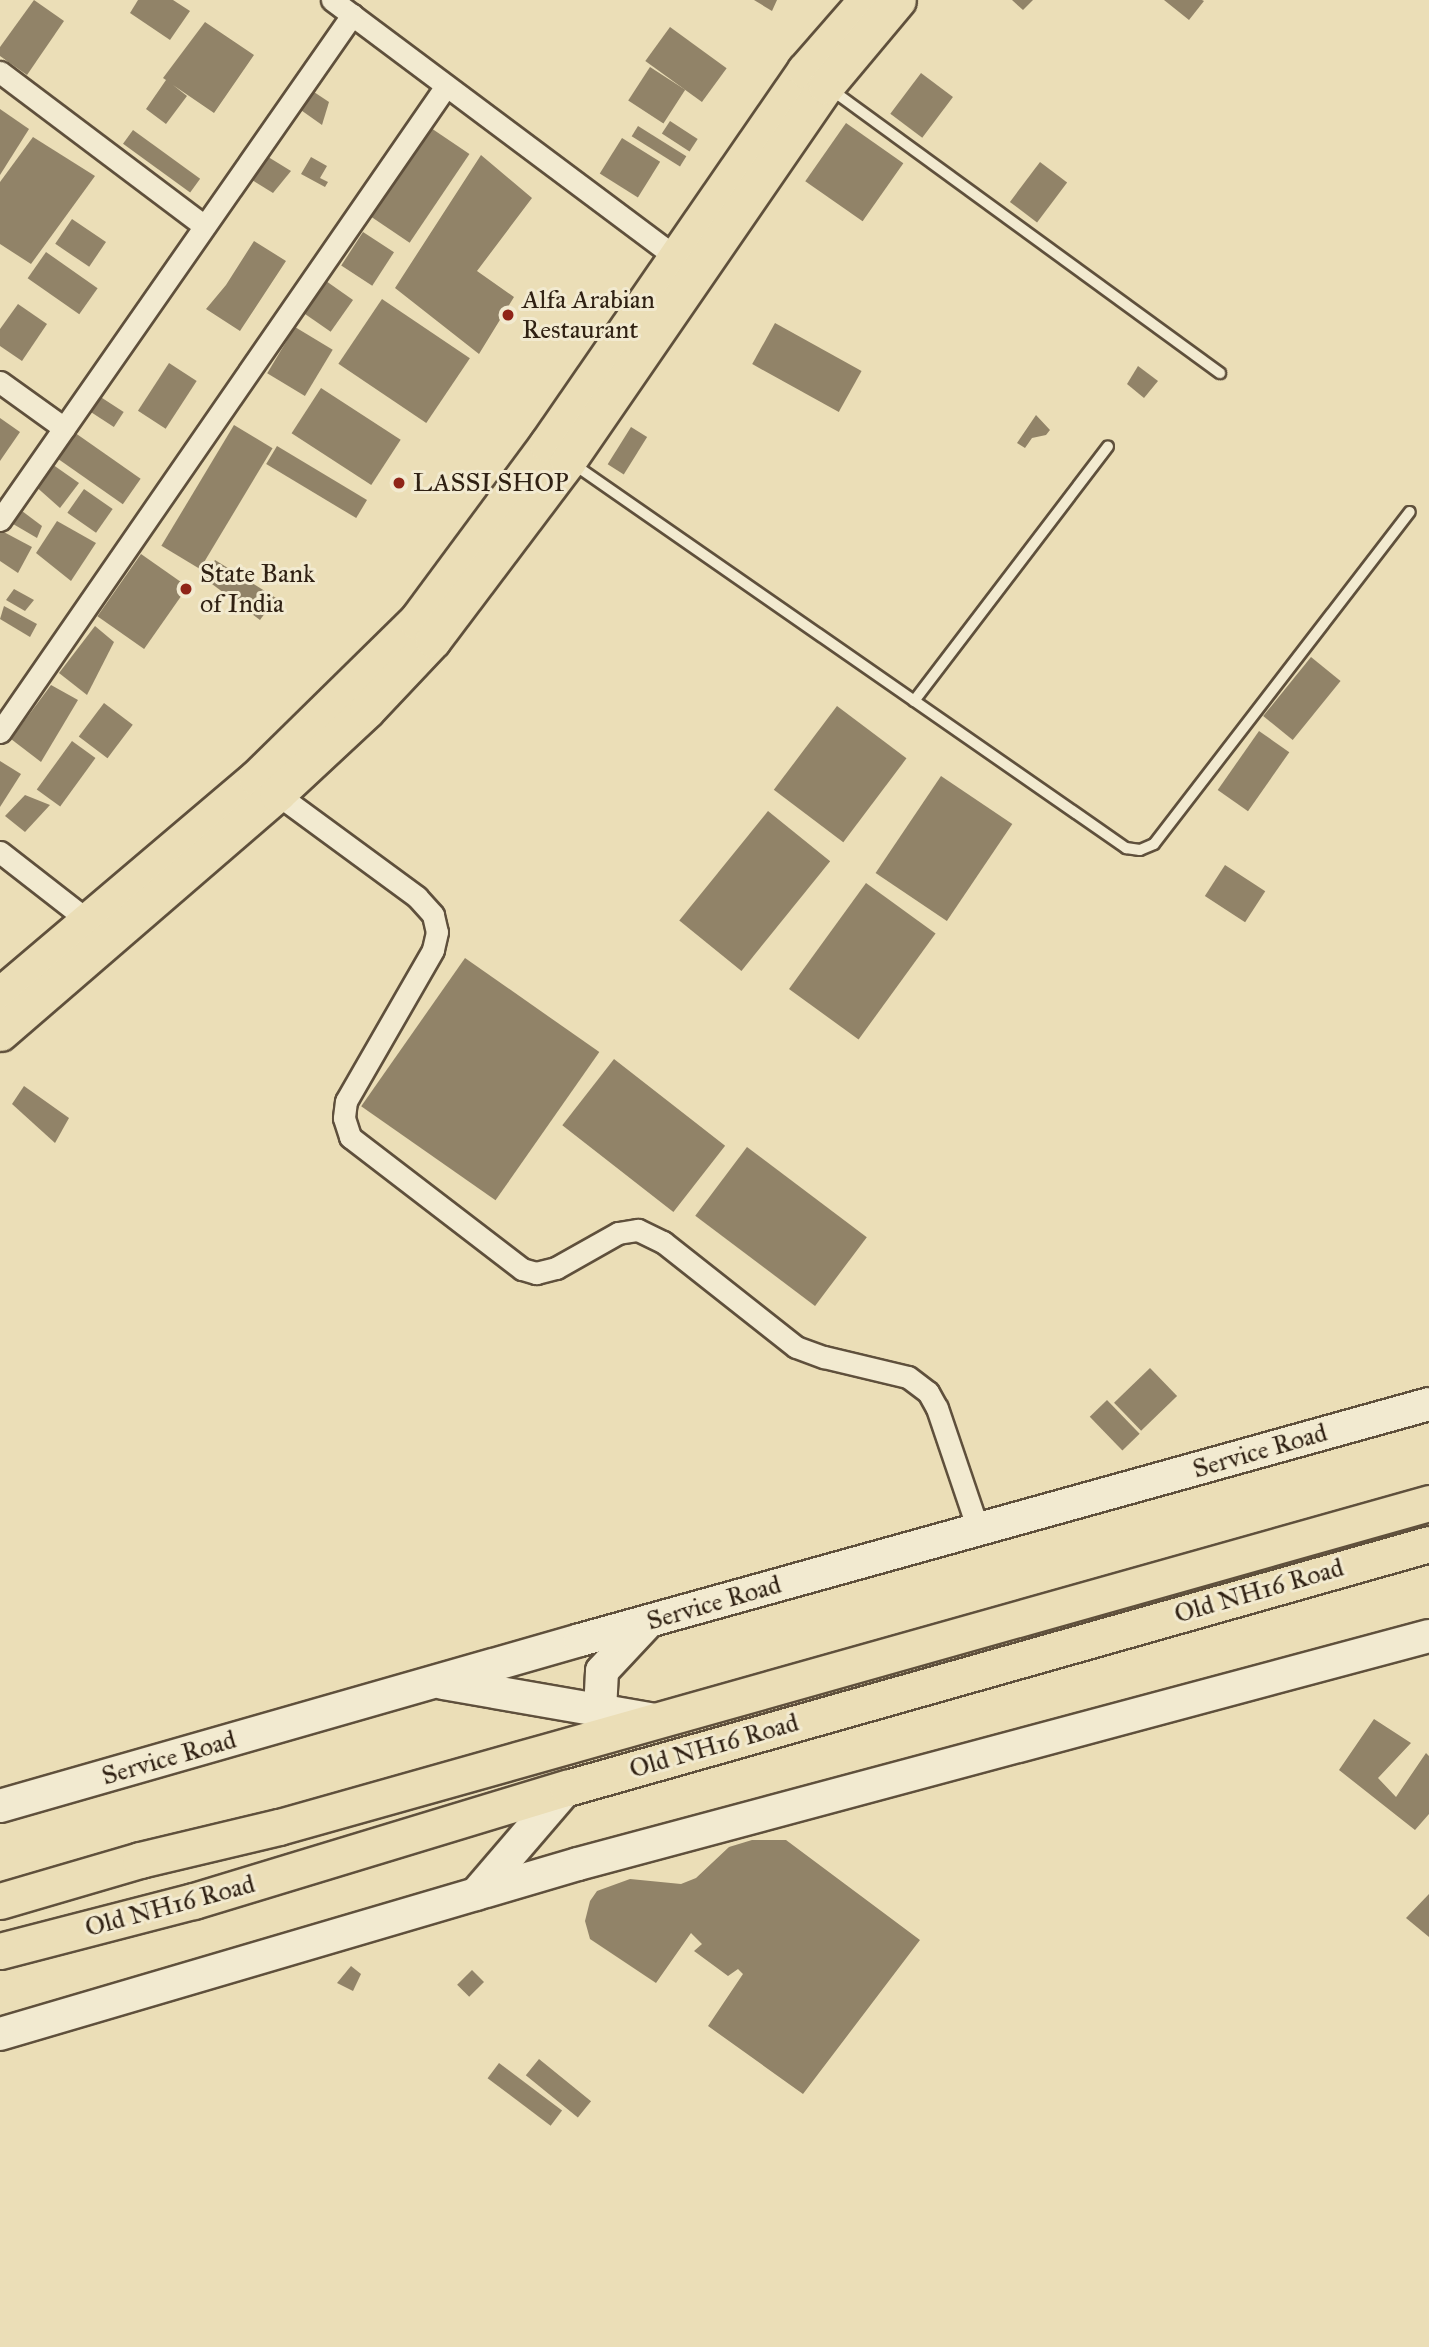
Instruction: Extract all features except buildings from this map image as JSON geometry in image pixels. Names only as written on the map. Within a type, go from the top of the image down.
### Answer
[{"type":"main road","points":[[0,996],[100,929],[276,794],[367,710],[433,640],[686,265],[805,70],[866,0]]},
{"type":"main road","points":[[686,265],[826,86],[898,0]]},
{"type":"main road","points":[[0,1033],[100,929],[398,641],[478,541],[558,452]]},
{"type":"main road","name":"Old NH16 Road","points":[[0,1901],[140,1860],[279,1827],[1429,1503]]},
{"type":"main road","name":"Old NH16 Road","points":[[0,1951],[194,1900],[567,1788],[1429,1544]]},
{"type":"street","points":[[332,0],[686,265]]},
{"type":"street","points":[[0,520],[203,225],[352,15]]},
{"type":"street","points":[[0,72],[203,225]]},
{"type":"street","points":[[0,732],[446,86]]},
{"type":"street","points":[[0,382],[64,428]]},
{"type":"street","points":[[276,794],[418,897],[433,915],[437,932],[433,950],[346,1101],[344,1118],[350,1137],[522,1269],[536,1273],[556,1268],[618,1233],[638,1230],[663,1242],[796,1347],[824,1357],[908,1377],[928,1392],[937,1408],[978,1529]]},
{"type":"street","points":[[0,852],[100,929]]},
{"type":"street","name":"Service Road","points":[[0,1806],[651,1620],[1429,1404]]},
{"type":"street","points":[[600,1711],[602,1671],[651,1620]]},
{"type":"street","points":[[0,2034],[605,1857],[1429,1636]]},
{"type":"street","points":[[434,1682],[654,1720]]},
{"type":"street","points":[[476,1894],[567,1788]]},
{"type":"lane","points":[[826,86],[1220,373]]},
{"type":"lane","points":[[914,701],[1108,446]]},
{"type":"lane","points":[[558,452],[1126,848],[1140,850],[1154,844],[1410,512]]},
{"type":"place","name":"Alfa Arabian Restaurant","points":[[508,315]]},
{"type":"place","name":"LASSI SHOP","points":[[399,483]]},
{"type":"place","name":"State Bank of India","points":[[186,589]]}]
